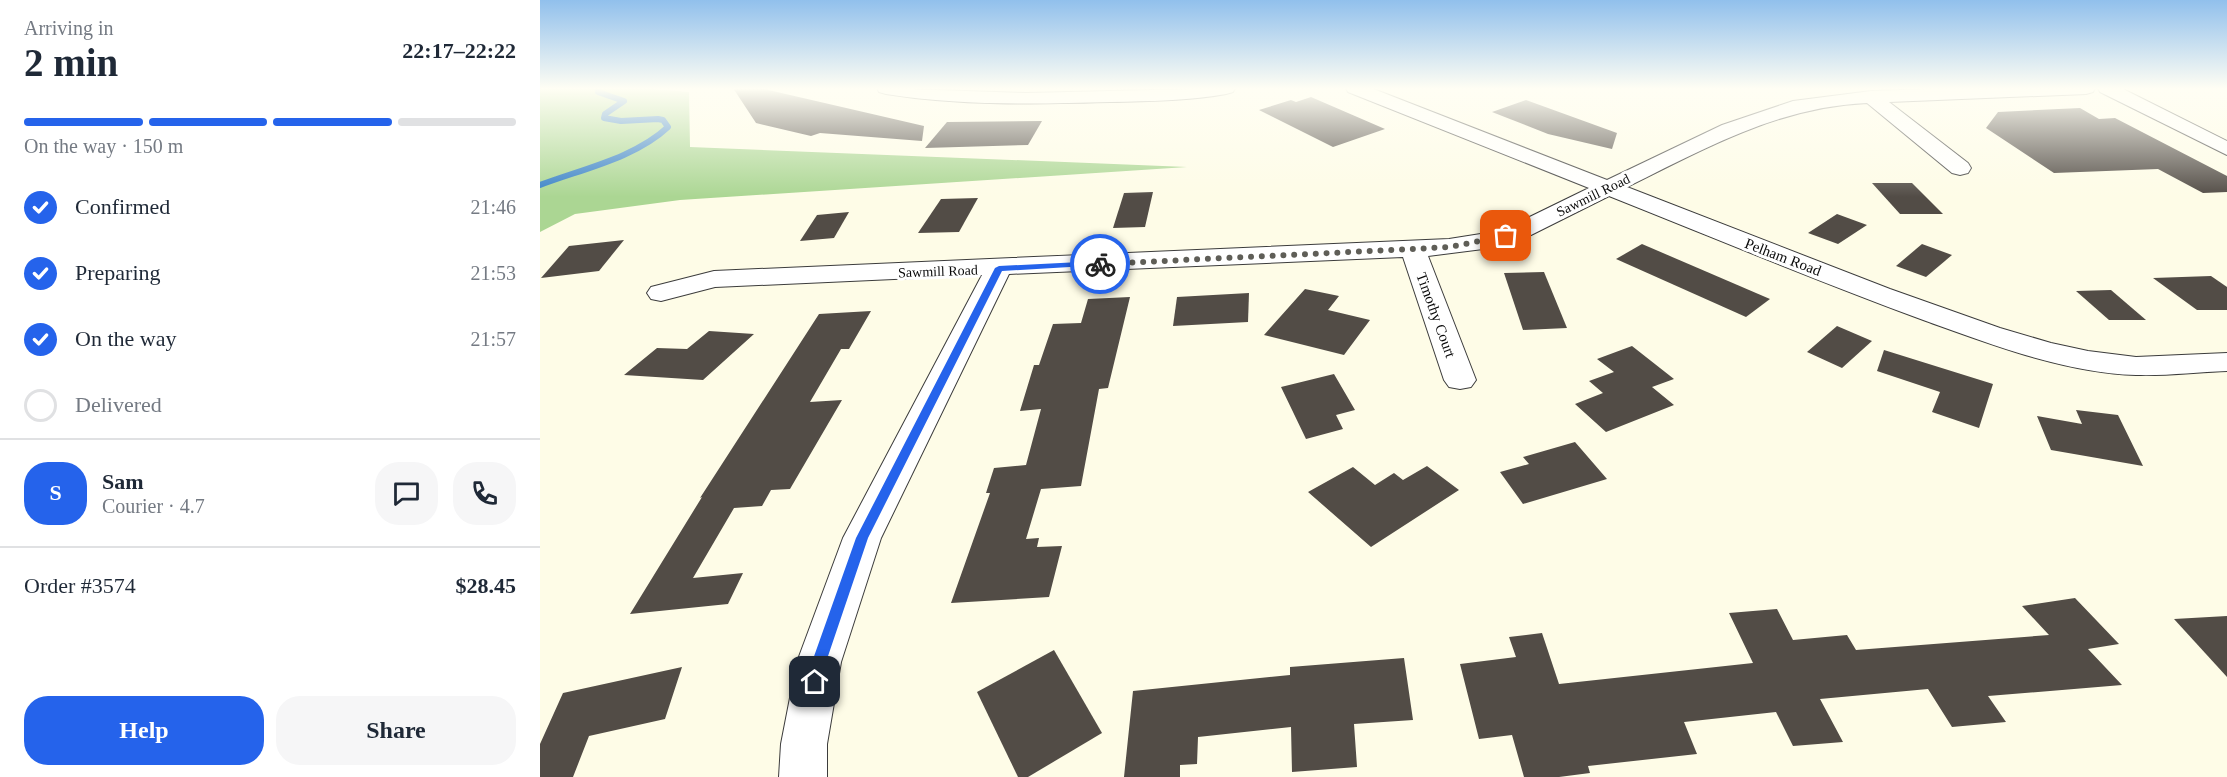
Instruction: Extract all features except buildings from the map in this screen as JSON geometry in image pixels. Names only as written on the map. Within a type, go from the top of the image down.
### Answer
[{"type":"street","name":"Pelham Road","points":[[1445,124],[1880,295],[2044,351],[2088,360],[2136,366],[2227,362]]},
{"type":"street","name":"Sawmill Road","points":[[661,292],[714,279],[1413,249],[1491,240],[1520,231],[1742,124]]},
{"type":"street","points":[[1905,124],[1960,168]]},
{"type":"street","points":[[2178,124],[2227,149]]},
{"type":"street","name":"Timothy Court","points":[[1413,249],[1460,380]]},
{"type":"street","points":[[803,777],[804,744],[819,662],[862,538],[999,268]]},
{"type":"green space","points":[[540,124],[690,124],[690,147],[1187,167],[680,200],[575,214],[540,232]]},
{"type":"waterway","points":[[540,185],[624,155],[655,138],[668,127],[666,124]]},
{"type":"way so far","points":[[1100,264],[1449,247],[1506,236]]},
{"type":"route","points":[[815,682],[819,662],[862,538],[999,268],[1100,264]]}]
